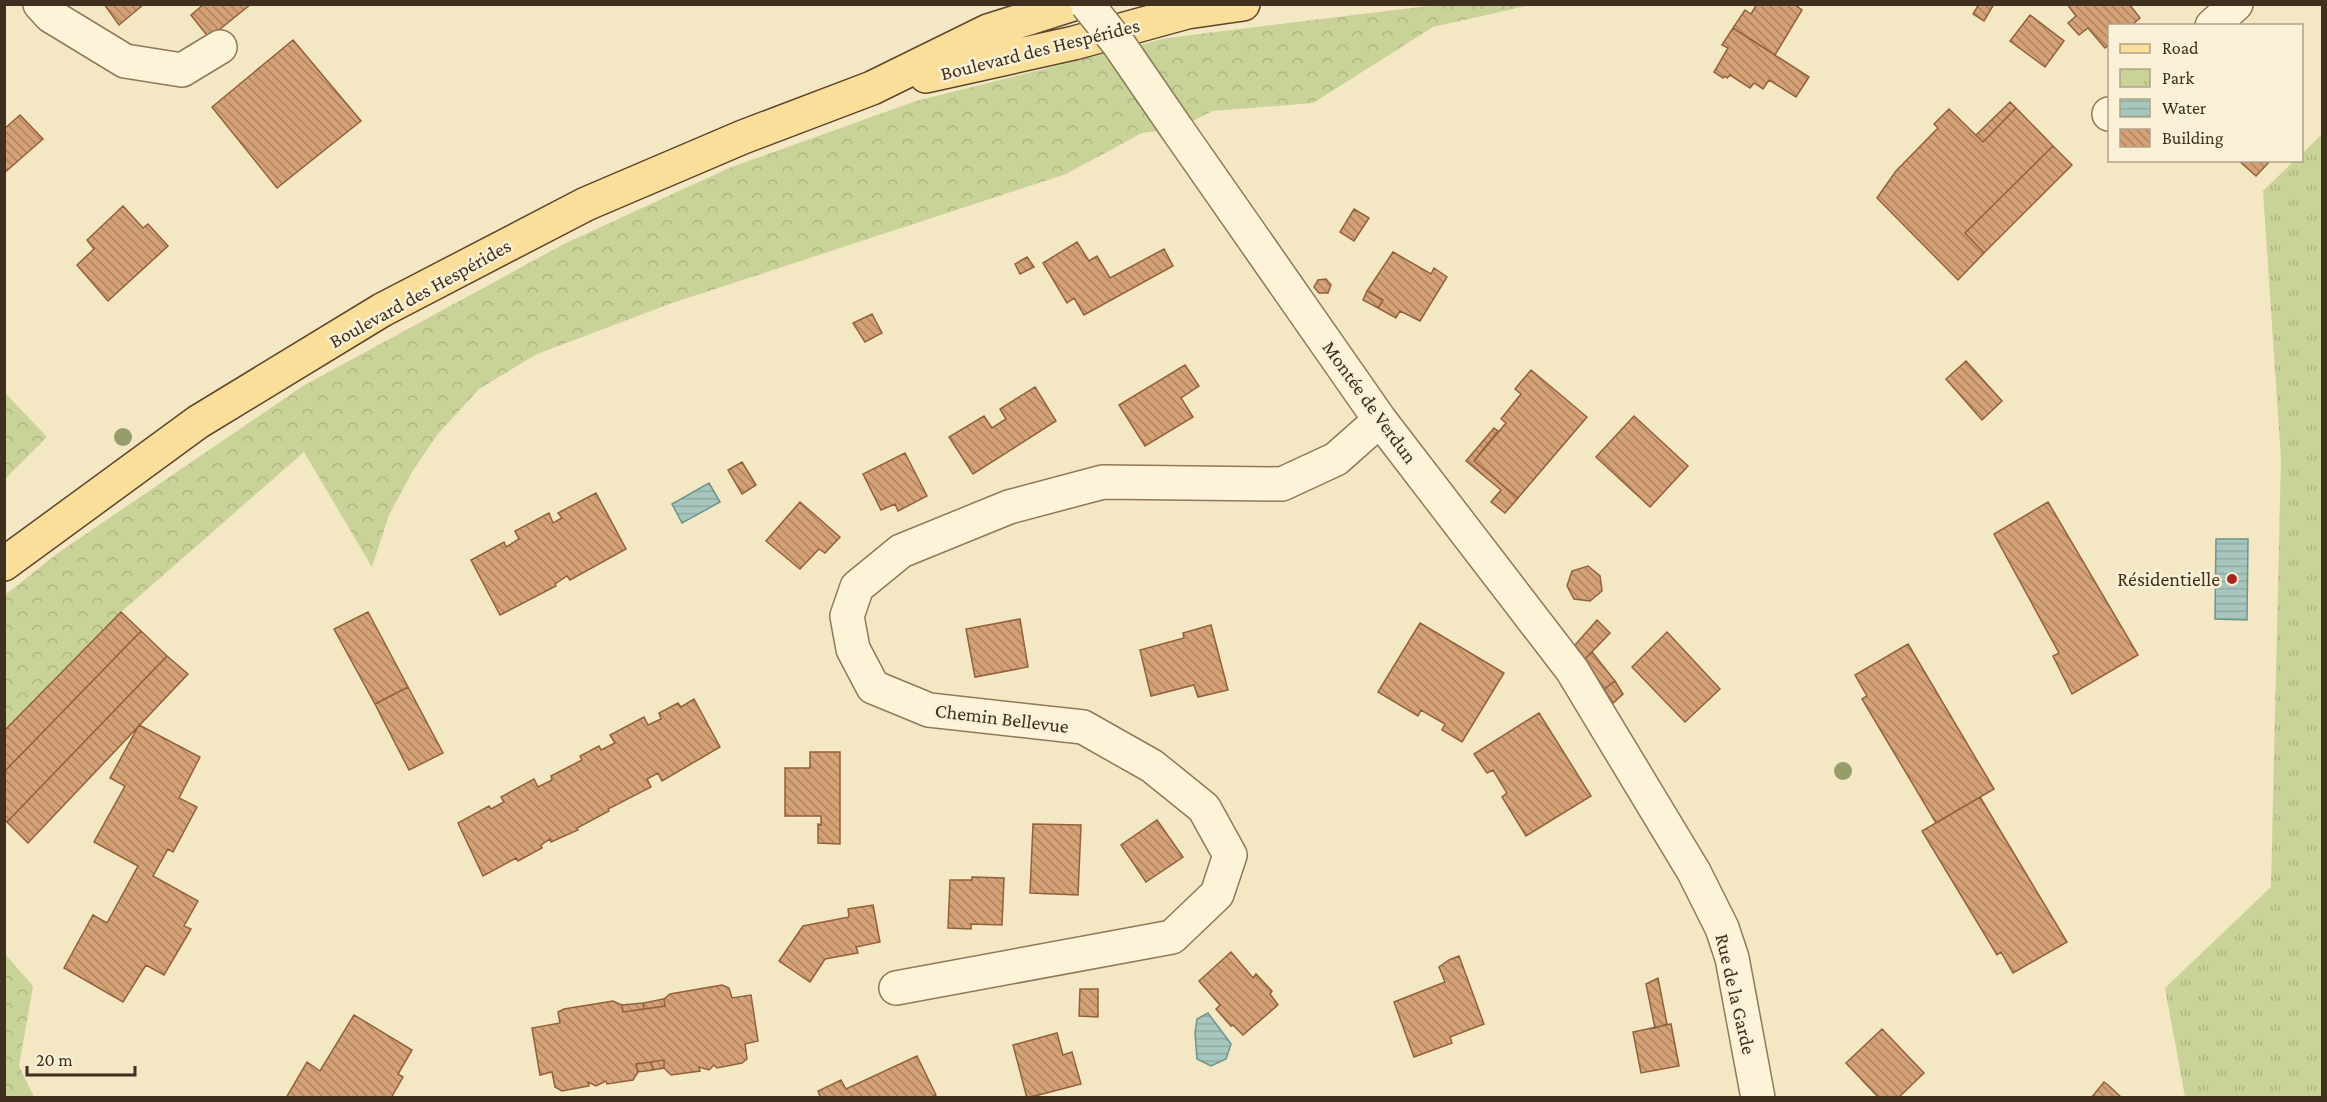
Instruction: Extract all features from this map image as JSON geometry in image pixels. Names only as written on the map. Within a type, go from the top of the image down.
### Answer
[{"type":"main road","name":"Boulevard des Hespérides","points":[[4,564],[198,422],[382,310],[586,204],[743,137],[872,88],[988,31],[1073,4]]},
{"type":"main road","name":"Boulevard des Hespérides","points":[[872,88],[1074,43],[1187,12],[1244,4]]},
{"type":"street","points":[[40,4],[51,16],[125,61],[182,70],[220,47]]},
{"type":"street","name":"Montée de Verdun","points":[[1088,4],[1118,43],[1380,420],[1572,670],[1650,801]]},
{"type":"street","points":[[2214,24],[2236,4]]},
{"type":"street","name":"Chemin Bellevue","points":[[896,988],[1172,937],[1217,894],[1230,855],[1204,808],[1152,766],[1083,727],[929,710],[873,687],[853,649],[847,616],[857,587],[901,551],[1009,507],[1103,482],[1282,484],[1336,459],[1380,420]]},
{"type":"street","name":"Rue de la Garde","points":[[1650,801],[1694,872],[1722,928],[1732,958],[1758,1098]]},
{"type":"green space","points":[[1436,5],[1530,5],[1433,27],[1313,103],[1212,111],[1177,129],[1142,133],[1066,174],[672,303],[537,354],[479,389],[437,435],[412,472],[389,515],[372,567],[304,452],[121,612],[5,731],[5,595],[58,553],[303,386],[564,244],[729,168],[916,101],[1167,38]]},
{"type":"green space","points":[[2322,134],[2322,1097],[2185,1097],[2165,988],[2271,887],[2281,459],[2263,191],[2293,162],[2303,162],[2303,153]]},
{"type":"green space","points":[[5,393],[47,437],[5,479]]},
{"type":"green space","points":[[5,954],[33,986],[19,1066],[34,1097],[5,1097]]},
{"type":"water","points":[[709,483],[720,502],[682,523],[672,504]]},
{"type":"water","name":"Résidentielle","points":[[2216,539],[2248,539],[2247,620],[2215,619]]},
{"type":"water","points":[[1208,1013],[1231,1044],[1226,1059],[1211,1066],[1197,1059],[1195,1033],[1197,1019]]},
{"type":"building","points":[[104,4],[144,4],[119,25]]},
{"type":"building","points":[[204,4],[251,4],[209,38],[191,15]]},
{"type":"building","points":[[1757,4],[1794,4],[1802,10],[1775,55],[1733,28],[1745,10],[1751,14]]},
{"type":"building","points":[[1979,4],[1994,4],[1984,21],[1973,14]]},
{"type":"building","points":[[2067,4],[2129,4],[2140,18],[2133,24],[2108,24],[2108,46],[2105,48],[2088,28],[2079,35],[2068,23],[2076,16]]},
{"type":"building","points":[[2030,15],[2064,41],[2045,67],[2010,41]]},
{"type":"building","points":[[1733,28],[1809,77],[1796,97],[1769,80],[1763,89],[1754,83],[1750,88],[1730,75],[1723,78],[1714,72],[1728,48],[1722,45]]},
{"type":"building","points":[[293,40],[361,121],[277,188],[212,107]]},
{"type":"building","points":[[2010,102],[2016,108],[1983,142],[1976,135]]},
{"type":"building","points":[[2016,108],[2053,146],[1965,233],[1984,253],[1958,280],[1877,198],[1896,171],[1938,128],[1934,124],[1949,109],[1983,142]]},
{"type":"building","points":[[20,115],[43,139],[4,173],[4,129]]},
{"type":"building","points":[[2053,146],[2072,165],[1984,253],[1965,233]]},
{"type":"building","points":[[2240,162],[2269,162],[2256,176]]},
{"type":"building","points":[[123,206],[143,228],[148,224],[168,246],[108,301],[77,265],[94,249],[87,240]]},
{"type":"building","points":[[1354,209],[1369,218],[1354,241],[1340,232]]},
{"type":"building","points":[[1077,242],[1089,261],[1097,256],[1110,278],[1164,249],[1173,266],[1084,315],[1074,298],[1067,303],[1043,263]]},
{"type":"building","points":[[1393,252],[1431,274],[1434,268],[1447,277],[1420,321],[1400,311],[1396,318],[1378,308],[1383,300],[1367,291]]},
{"type":"building","points":[[1027,257],[1034,267],[1020,274],[1015,264]]},
{"type":"building","points":[[1326,279],[1331,285],[1328,293],[1319,293],[1314,287],[1318,280]]},
{"type":"building","points":[[1367,291],[1383,300],[1378,308],[1363,300]]},
{"type":"building","points":[[872,314],[882,333],[865,342],[853,323]]},
{"type":"building","points":[[1966,361],[2002,401],[1982,420],[1946,379]]},
{"type":"building","points":[[1185,365],[1199,386],[1181,398],[1193,417],[1145,446],[1119,405]]},
{"type":"building","points":[[1531,370],[1587,417],[1518,498],[1474,461],[1506,423],[1501,419],[1521,394],[1515,389]]},
{"type":"building","points":[[1035,387],[1056,421],[973,474],[949,437],[984,416],[992,428],[1006,419],[1000,409]]},
{"type":"building","points":[[1634,416],[1688,466],[1650,507],[1596,457]]},
{"type":"building","points":[[1494,428],[1498,431],[1474,461],[1518,498],[1505,513],[1491,502],[1501,490],[1466,461]]},
{"type":"building","points":[[905,453],[927,496],[898,511],[895,504],[881,510],[863,474]]},
{"type":"building","points":[[742,462],[756,485],[742,494],[728,470]]},
{"type":"building","points":[[596,493],[626,549],[570,580],[567,576],[555,584],[556,586],[500,615],[471,560],[504,542],[506,547],[519,539],[515,531],[549,513],[553,523],[562,518],[558,513]]},
{"type":"building","points":[[800,502],[840,537],[825,553],[819,549],[800,569],[766,541]]},
{"type":"building","points":[[2048,502],[2138,655],[2072,694],[2053,656],[2059,653],[1994,534]]},
{"type":"building","points":[[1588,566],[1600,576],[1602,591],[1590,601],[1574,599],[1567,586],[1572,571]]},
{"type":"building","points":[[121,612],[141,631],[4,772],[4,731]]},
{"type":"building","points":[[368,612],[408,687],[375,704],[334,629]]},
{"type":"building","points":[[1020,619],[1028,667],[975,677],[966,629]]},
{"type":"building","points":[[1597,620],[1610,633],[1585,659],[1575,645]]},
{"type":"building","points":[[1420,623],[1504,673],[1462,742],[1442,730],[1445,724],[1421,710],[1418,716],[1378,692]]},
{"type":"building","points":[[1211,625],[1228,690],[1198,697],[1194,685],[1151,696],[1140,650],[1184,638],[1183,633]]},
{"type":"building","points":[[141,631],[167,656],[7,822],[4,819],[4,772]]},
{"type":"building","points":[[1667,632],[1720,689],[1685,722],[1632,667]]},
{"type":"building","points":[[1908,644],[1994,789],[1936,823],[1862,699],[1867,696],[1855,675]]},
{"type":"building","points":[[1592,652],[1615,681],[1604,689],[1585,659]]},
{"type":"building","points":[[167,656],[188,674],[28,843],[7,822]]},
{"type":"building","points":[[1615,681],[1623,694],[1613,703],[1604,689]]},
{"type":"building","points":[[408,687],[443,753],[409,770],[375,704]]},
{"type":"building","points":[[694,699],[720,747],[662,781],[658,773],[647,779],[651,787],[608,809],[609,811],[577,828],[578,830],[551,842],[550,839],[541,845],[542,848],[518,861],[516,858],[483,876],[458,823],[489,806],[491,809],[504,802],[501,797],[534,779],[538,787],[552,780],[551,776],[582,760],[580,756],[599,746],[601,750],[615,743],[610,735],[644,717],[648,725],[661,719],[659,713],[678,703],[681,707]]},
{"type":"building","points":[[1539,713],[1591,796],[1526,836],[1502,797],[1507,793],[1493,770],[1487,773],[1474,754]]},
{"type":"building","points":[[139,725],[200,757],[179,798],[197,807],[173,852],[168,849],[153,876],[198,901],[184,926],[191,929],[164,975],[146,965],[123,1002],[64,968],[93,915],[107,923],[138,866],[94,842],[125,786],[110,778]]},
{"type":"building","points":[[810,752],[840,752],[840,844],[818,843],[818,824],[821,825],[821,816],[785,816],[785,768],[810,768]]},
{"type":"building","points":[[1980,797],[2067,942],[2013,973],[2001,952],[1997,955],[1922,831]]},
{"type":"building","points":[[1157,820],[1183,857],[1146,882],[1121,845]]},
{"type":"building","points":[[1033,824],[1081,825],[1078,895],[1030,893]]},
{"type":"building","points":[[972,877],[1004,878],[1002,925],[971,924],[971,929],[948,928],[950,880],[972,880]]},
{"type":"building","points":[[873,905],[880,942],[856,947],[858,953],[825,959],[810,982],[779,961],[803,926],[849,917],[848,909]]},
{"type":"building","points":[[1231,952],[1253,978],[1256,974],[1272,991],[1270,994],[1278,1005],[1243,1035],[1233,1025],[1231,1026],[1216,1009],[1220,1005],[1199,981]]},
{"type":"building","points":[[1459,956],[1484,1024],[1450,1037],[1452,1043],[1414,1057],[1394,1002],[1445,982],[1439,967]]},
{"type":"building","points":[[1658,978],[1667,1024],[1655,1028],[1646,984]]},
{"type":"building","points":[[722,985],[729,988],[732,998],[751,995],[758,1041],[745,1044],[747,1059],[742,1063],[717,1068],[714,1065],[709,1070],[699,1067],[700,1071],[671,1075],[664,1068],[664,1060],[636,1064],[638,1072],[633,1080],[607,1084],[606,1081],[596,1086],[588,1082],[589,1086],[562,1091],[555,1087],[552,1072],[540,1075],[532,1028],[560,1023],[558,1012],[564,1009],[613,1001],[622,1005],[623,1012],[665,1006],[664,999],[670,994]]},
{"type":"building","points":[[1080,989],[1098,989],[1098,1017],[1079,1016]]},
{"type":"building","points":[[664,999],[665,1006],[644,1009],[643,1003]]},
{"type":"building","points":[[643,1003],[644,1009],[623,1012],[622,1005]]},
{"type":"building","points":[[354,1015],[412,1050],[398,1074],[403,1077],[391,1098],[286,1098],[307,1062],[320,1071]]},
{"type":"building","points":[[1671,1024],[1679,1066],[1641,1073],[1633,1032]]},
{"type":"building","points":[[1882,1029],[1924,1073],[1898,1098],[1879,1098],[1846,1063]]},
{"type":"building","points":[[1057,1033],[1063,1055],[1072,1052],[1081,1084],[1027,1098],[1013,1045]]},
{"type":"building","points":[[917,1056],[936,1095],[930,1098],[821,1098],[818,1091],[841,1080],[846,1089]]},
{"type":"building","points":[[664,1060],[664,1068],[653,1070],[651,1062]]},
{"type":"building","points":[[651,1062],[653,1070],[638,1072],[636,1064]]},
{"type":"building","points":[[2104,1082],[2108,1085],[2122,1098],[2091,1098]]},
{"type":"place","name":"Résidentielle","points":[[2232,579]]}]
